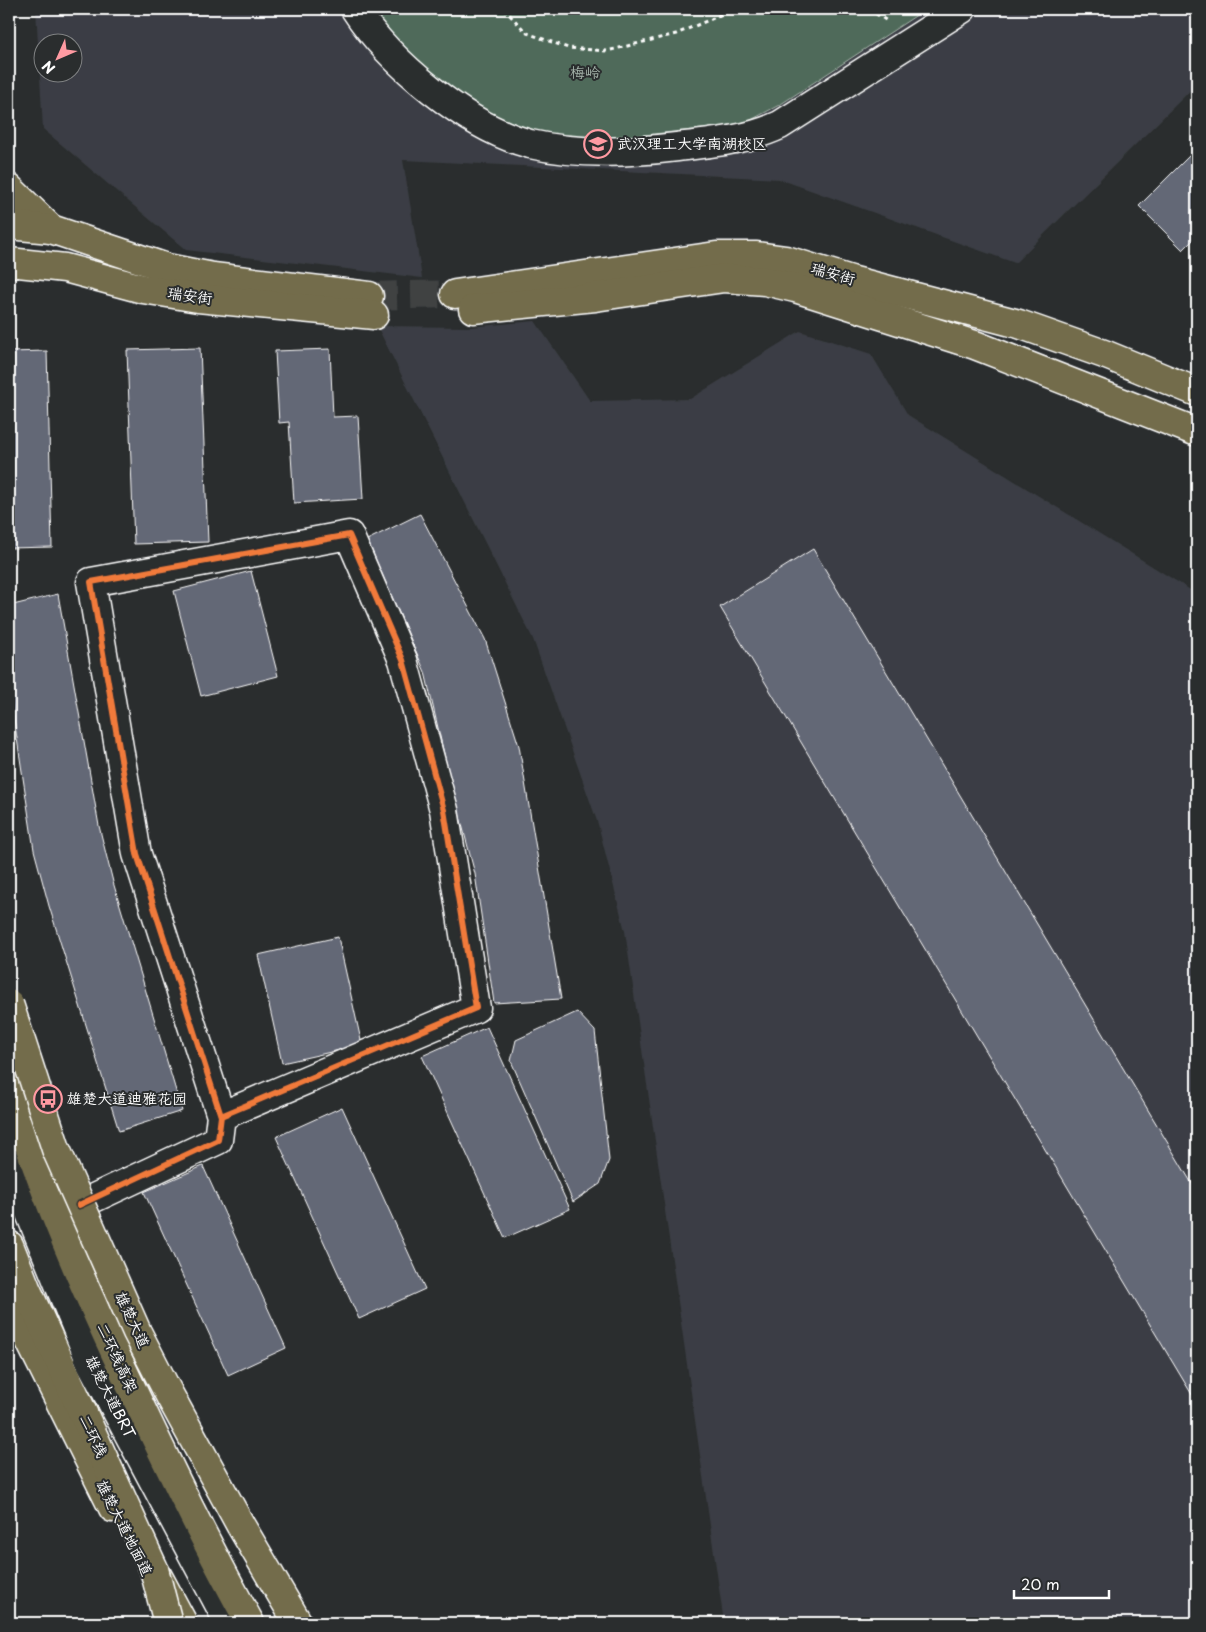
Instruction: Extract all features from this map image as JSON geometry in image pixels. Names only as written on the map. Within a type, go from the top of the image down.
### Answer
[{"type":"main road","points":[[9,188],[51,229]]},
{"type":"main road","name":"瑞安街","points":[[9,226],[51,229],[167,268],[372,306],[198,298],[143,289],[65,268],[9,262]]},
{"type":"main road","name":"瑞安街","points":[[1197,392],[1104,354],[1019,324],[851,280],[786,260],[757,256],[716,256],[457,302],[596,297],[724,278],[765,281],[795,288],[975,345],[1197,432]]},
{"type":"main road","points":[[9,1004],[56,1149],[137,1332],[236,1517],[298,1623]]},
{"type":"main road","name":"雄楚大道","points":[[9,1004],[46,1121],[79,1206],[191,1444],[286,1623]]},
{"type":"main road","name":"二环线高架","points":[[9,1083],[22,1128],[92,1305],[213,1556],[250,1623]]},
{"type":"main road","name":"二环线","points":[[9,1245],[26,1288],[154,1569],[184,1623]]},
{"type":"main road","name":"雄楚大道地面道","points":[[9,1299],[172,1623]]},
{"type":"main road","points":[[154,1569],[168,1623]]},
{"type":"street","points":[[355,9],[381,44],[431,90],[498,132],[528,143],[555,149],[588,152],[635,152],[725,141],[763,133],[780,125],[962,9]]},
{"type":"street","points":[[79,1206],[218,1140],[221,1116],[137,854],[91,582],[349,535],[403,660],[439,791],[446,819],[476,1008],[221,1116]]},
{"type":"street","name":"雄楚大道BRT","points":[[9,1162],[91,1363],[229,1623]]},
{"type":"path","points":[[504,9],[527,34],[568,48],[607,51],[676,34],[731,9]]},
{"type":"shaded area","name":"武汉理工大学南湖校区","points":[[36,9],[1197,9],[1197,84],[1015,263],[779,179],[403,160],[422,278],[186,250],[43,129],[40,82],[82,82],[82,32],[37,32]]},
{"type":"shaded area","points":[[535,321],[590,401],[690,399],[800,331],[871,354],[908,415],[1197,594],[1197,1623],[724,1623],[625,931],[598,824],[533,639],[377,326],[470,327]]},
{"type":"green space","name":"梅岭","points":[[365,9],[926,9],[781,104],[749,121],[722,127],[614,138],[571,139],[539,133],[506,122],[437,84]]},
{"type":"building","points":[[1197,148],[1197,236],[1183,250],[1139,206]]},
{"type":"building","points":[[200,348],[208,542],[134,544],[127,350]]},
{"type":"building","points":[[330,349],[333,417],[358,416],[363,499],[294,503],[289,422],[279,423],[275,351]]},
{"type":"building","points":[[47,351],[52,547],[9,548],[9,352]]},
{"type":"building","points":[[420,514],[485,639],[519,746],[561,999],[494,1003],[475,874],[425,672],[367,540]]},
{"type":"building","points":[[813,549],[1197,1192],[1197,1403],[720,607]]},
{"type":"building","points":[[251,571],[278,676],[201,696],[174,591]]},
{"type":"building","points":[[58,594],[99,826],[113,882],[182,1111],[119,1131],[49,906],[34,850],[9,686],[9,606]]},
{"type":"building","points":[[338,937],[362,1045],[282,1063],[258,955]]},
{"type":"building","points":[[577,1012],[595,1031],[609,1160],[600,1184],[573,1202],[511,1061],[516,1040]]},
{"type":"building","points":[[487,1027],[570,1209],[505,1238],[422,1056]]},
{"type":"building","points":[[342,1107],[425,1289],[359,1319],[276,1137]]},
{"type":"building","points":[[203,1166],[286,1348],[228,1375],[144,1192]]},
{"type":"tunnel","points":[[369,296],[455,294]]},
{"type":"cycle path","points":[[79,1205],[218,1140],[221,1116],[137,854],[91,582],[349,535],[403,660],[444,810],[476,1008],[221,1116]]},
{"type":"place","name":"武汉理工大学南湖校区","points":[[598,144]]},
{"type":"place","name":"雄楚大道迪雅花园","points":[[48,1099]]}]
